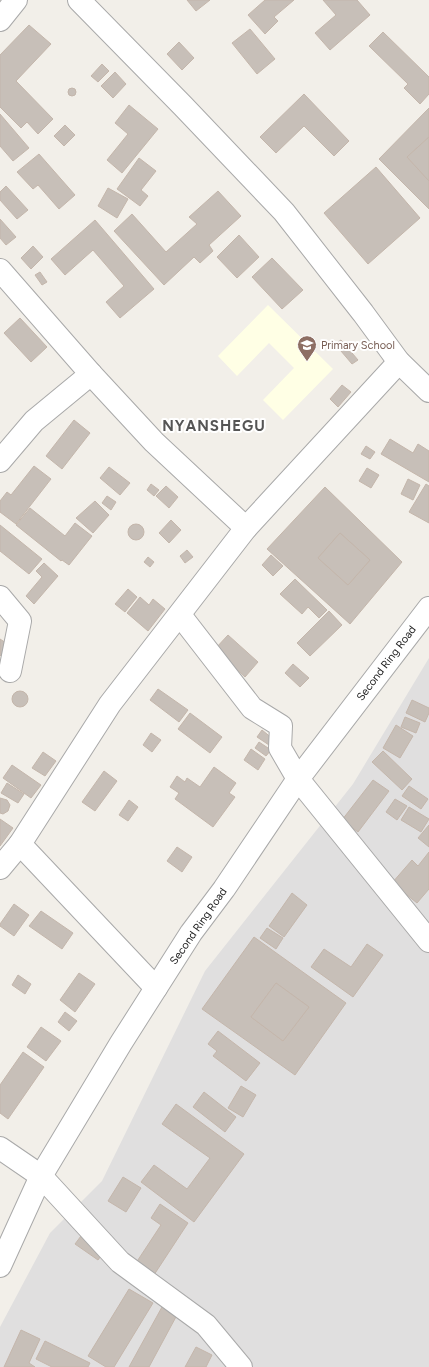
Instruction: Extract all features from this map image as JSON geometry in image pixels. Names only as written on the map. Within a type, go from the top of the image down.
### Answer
[{"type":"street","points":[[0,20],[16,0]]},
{"type":"street","points":[[79,0],[284,212],[363,313],[399,362],[429,391]]},
{"type":"street","points":[[0,270],[91,374],[154,442],[246,528]]},
{"type":"street","points":[[0,868],[20,844],[110,704],[246,528],[399,362]]},
{"type":"street","points":[[0,461],[34,421],[91,374]]},
{"type":"street","points":[[0,597],[20,621],[10,671]]},
{"type":"street","name":"Second Ring Road","points":[[0,1266],[42,1176],[120,1044],[191,933],[224,889],[298,779],[429,608]]},
{"type":"street","points":[[180,615],[252,708],[281,726],[280,748],[298,779],[429,941]]},
{"type":"street","points":[[20,844],[156,988]]},
{"type":"street","points":[[0,1148],[42,1176],[120,1262],[206,1325],[241,1367]]},
{"type":"shaded area","name":"Primary School","points":[[268,305],[333,369],[283,420],[263,400],[294,368],[269,343],[237,376],[218,356]]},
{"type":"shaded area","points":[[429,658],[429,1367],[0,1367],[0,1327],[50,1233],[102,1181],[205,971],[353,784]]},
{"type":"building","points":[[187,0],[210,0],[196,11]]},
{"type":"building","points":[[265,0],[294,0],[274,17],[278,21],[265,34],[248,15]]},
{"type":"building","points":[[323,0],[357,0],[370,15],[330,50],[315,33],[336,15]]},
{"type":"building","points":[[29,25],[51,44],[16,81],[53,119],[38,134],[27,122],[21,128],[0,107],[0,55]]},
{"type":"building","points":[[250,29],[275,59],[257,74],[232,43]]},
{"type":"building","points":[[383,32],[429,77],[429,94],[420,104],[404,88],[408,84],[369,46]]},
{"type":"building","points":[[179,42],[194,58],[182,70],[167,54]]},
{"type":"building","points":[[102,64],[109,71],[98,82],[91,76]]},
{"type":"building","points":[[115,72],[126,84],[113,98],[101,86]]},
{"type":"building","points":[[70,88],[74,88],[76,92],[74,96],[70,96],[68,94],[68,90]]},
{"type":"building","points":[[304,94],[349,141],[334,156],[304,126],[276,153],[260,137]]},
{"type":"building","points":[[129,105],[158,129],[122,173],[107,160],[128,134],[115,123]]},
{"type":"building","points":[[429,108],[429,137],[407,157],[429,181],[429,209],[379,159]]},
{"type":"building","points":[[0,114],[29,148],[13,161],[0,146]]},
{"type":"building","points":[[65,125],[75,135],[64,146],[54,136]]},
{"type":"building","points":[[429,137],[429,181],[407,157]]},
{"type":"building","points":[[39,154],[75,195],[59,209],[38,185],[33,189],[17,172]]},
{"type":"building","points":[[139,158],[156,171],[141,190],[148,196],[140,206],[117,189]]},
{"type":"building","points":[[376,167],[420,218],[368,264],[324,213]]},
{"type":"building","points":[[6,186],[28,210],[17,219],[0,200],[0,192]]},
{"type":"building","points":[[108,188],[128,199],[117,218],[98,206]]},
{"type":"building","points":[[218,191],[241,216],[209,245],[213,251],[200,263],[194,257],[164,285],[114,231],[132,214],[166,252],[197,224],[189,217]]},
{"type":"building","points":[[0,219],[16,237],[6,245],[0,238]]},
{"type":"building","points":[[95,220],[154,289],[120,318],[106,302],[124,286],[93,250],[65,275],[51,259]]},
{"type":"building","points":[[239,235],[259,257],[237,278],[217,257]]},
{"type":"building","points":[[33,246],[43,257],[31,269],[21,258]]},
{"type":"building","points":[[272,258],[303,290],[282,309],[252,277]]},
{"type":"building","points":[[40,272],[47,282],[42,285],[35,275]]},
{"type":"building","points":[[20,318],[47,347],[31,362],[4,333]]},
{"type":"building","points":[[341,340],[358,360],[352,364],[335,344]]},
{"type":"building","points":[[342,385],[351,392],[338,407],[330,399]]},
{"type":"building","points":[[74,420],[90,433],[62,469],[46,456]]},
{"type":"building","points":[[390,439],[413,453],[418,444],[429,451],[429,482],[381,454]]},
{"type":"building","points":[[366,446],[375,452],[370,459],[361,454]]},
{"type":"building","points":[[34,466],[51,479],[16,524],[0,512],[0,501],[7,492],[11,495]]},
{"type":"building","points":[[109,467],[130,483],[120,495],[100,478]]},
{"type":"building","points":[[367,468],[379,475],[371,488],[359,481]]},
{"type":"building","points":[[408,479],[420,485],[413,500],[401,494]]},
{"type":"building","points":[[151,484],[159,490],[154,496],[147,490]]},
{"type":"building","points":[[426,484],[429,486],[429,523],[409,512]]},
{"type":"building","points":[[166,486],[178,497],[169,508],[156,496]]},
{"type":"building","points":[[325,487],[402,562],[350,624],[267,549]],"holes":[[[340,533],[370,560],[348,585],[318,558]]]},
{"type":"building","points":[[107,496],[116,502],[111,510],[102,503]]},
{"type":"building","points":[[95,501],[109,515],[93,533],[76,518]]},
{"type":"building","points":[[30,508],[65,536],[75,523],[92,536],[69,565],[62,560],[61,561],[16,525]]},
{"type":"building","points":[[171,520],[181,530],[169,543],[159,533]]},
{"type":"building","points":[[136,524],[143,529],[144,532],[139,539],[136,540],[129,535],[128,532],[133,525]]},
{"type":"building","points":[[0,525],[42,559],[29,574],[0,551]]},
{"type":"building","points":[[340,533],[370,560],[348,585],[318,558]]},
{"type":"building","points":[[187,550],[193,557],[185,563],[180,556]]},
{"type":"building","points":[[271,555],[283,566],[273,576],[262,565]]},
{"type":"building","points":[[148,557],[154,562],[150,567],[144,562]]},
{"type":"building","points":[[44,563],[58,576],[34,604],[26,596],[42,577],[36,571]]},
{"type":"building","points":[[295,579],[327,610],[319,618],[308,607],[302,614],[280,594]]},
{"type":"building","points":[[128,589],[137,597],[125,612],[115,604]]},
{"type":"building","points":[[140,597],[149,605],[153,599],[165,609],[148,631],[127,613]]},
{"type":"building","points":[[329,611],[342,625],[310,656],[297,643]]},
{"type":"building","points":[[228,635],[258,662],[245,677],[215,649]]},
{"type":"building","points":[[0,639],[12,647],[3,658],[0,655]]},
{"type":"building","points":[[293,664],[309,678],[300,687],[285,673]]},
{"type":"building","points":[[158,689],[188,710],[179,722],[150,700]]},
{"type":"building","points":[[20,691],[27,696],[28,699],[23,706],[20,707],[13,702],[12,699],[17,692]]},
{"type":"building","points":[[412,700],[429,708],[429,713],[425,722],[406,713]]},
{"type":"building","points":[[190,713],[222,737],[210,753],[178,729]]},
{"type":"building","points":[[405,717],[420,723],[416,733],[401,727]]},
{"type":"building","points":[[396,725],[413,736],[400,758],[383,748]]},
{"type":"building","points":[[262,730],[273,739],[269,745],[257,737]]},
{"type":"building","points":[[151,733],[161,740],[152,752],[143,745]]},
{"type":"building","points":[[259,742],[271,750],[266,756],[255,748]]},
{"type":"building","points":[[251,749],[265,759],[258,770],[244,760]]},
{"type":"building","points":[[383,751],[412,779],[402,790],[372,762]]},
{"type":"building","points":[[43,752],[56,761],[45,776],[32,768]]},
{"type":"building","points":[[12,765],[41,785],[31,798],[3,778]]},
{"type":"building","points":[[214,767],[236,783],[229,793],[235,797],[213,827],[175,799],[179,793],[170,787],[177,776],[185,782],[187,778],[200,787]]},
{"type":"building","points":[[104,771],[117,781],[95,811],[82,802]]},
{"type":"building","points":[[373,780],[389,791],[358,832],[342,820]]},
{"type":"building","points":[[7,783],[24,794],[18,803],[1,793]]},
{"type":"building","points":[[409,786],[428,799],[421,809],[402,796]]},
{"type":"building","points":[[0,798],[7,800],[10,805],[8,811],[3,814],[0,813]]},
{"type":"building","points":[[395,799],[407,806],[397,820],[386,812]]},
{"type":"building","points":[[129,800],[138,807],[128,821],[119,815]]},
{"type":"building","points":[[409,807],[429,819],[421,832],[401,820]]},
{"type":"building","points":[[0,819],[13,828],[0,846]]},
{"type":"building","points":[[429,825],[429,847],[418,838]]},
{"type":"building","points":[[177,847],[192,857],[182,872],[167,861]]},
{"type":"building","points":[[429,852],[429,889],[417,903],[392,883],[412,860],[418,866]]},
{"type":"building","points":[[292,893],[307,905],[284,937],[269,926]]},
{"type":"building","points":[[14,904],[29,915],[14,936],[0,926],[0,924]]},
{"type":"building","points":[[41,911],[73,933],[62,949],[29,926]]},
{"type":"building","points":[[267,928],[283,938],[276,949],[260,938]]},
{"type":"building","points":[[254,937],[346,1003],[295,1075],[202,1009]],"holes":[[[276,983],[309,1007],[283,1041],[251,1017]]]},
{"type":"building","points":[[367,944],[383,955],[353,997],[311,967],[324,949],[351,967]]},
{"type":"building","points":[[79,973],[95,984],[75,1012],[60,1000]]},
{"type":"building","points":[[18,975],[31,984],[25,994],[12,985]]},
{"type":"building","points":[[276,983],[309,1007],[283,1041],[251,1017]]},
{"type":"building","points":[[65,1012],[77,1021],[69,1031],[58,1022]]},
{"type":"building","points":[[41,1027],[61,1041],[46,1061],[27,1047]]},
{"type":"building","points":[[218,1031],[260,1063],[246,1081],[213,1056],[217,1051],[208,1044]]},
{"type":"building","points":[[23,1052],[44,1067],[8,1119],[0,1113],[0,1085]]},
{"type":"building","points":[[241,1086],[256,1095],[243,1117],[228,1108]]},
{"type":"building","points":[[204,1092],[236,1117],[225,1132],[193,1107]]},
{"type":"building","points":[[176,1104],[244,1154],[194,1222],[141,1182],[154,1165],[187,1189],[210,1158],[162,1124]]},
{"type":"building","points":[[123,1177],[141,1188],[126,1212],[108,1201]]},
{"type":"building","points":[[160,1204],[188,1223],[150,1281],[132,1269],[161,1225],[151,1218]]},
{"type":"building","points":[[84,1232],[106,1249],[98,1260],[75,1244]]},
{"type":"building","points":[[129,1289],[153,1303],[114,1367],[106,1367],[88,1356]]},
{"type":"building","points":[[162,1307],[177,1315],[149,1367],[129,1367]]},
{"type":"building","points":[[21,1330],[40,1339],[29,1363],[35,1367],[4,1367]]},
{"type":"building","points":[[45,1341],[90,1363],[88,1367],[52,1367],[36,1359]]},
{"type":"building","points":[[196,1347],[212,1355],[206,1367],[185,1367]]},
{"type":"place","name":"Primary School","points":[[307,362]]},
{"type":"district","name":"NYANSHEGU","points":[[214,426]]}]
